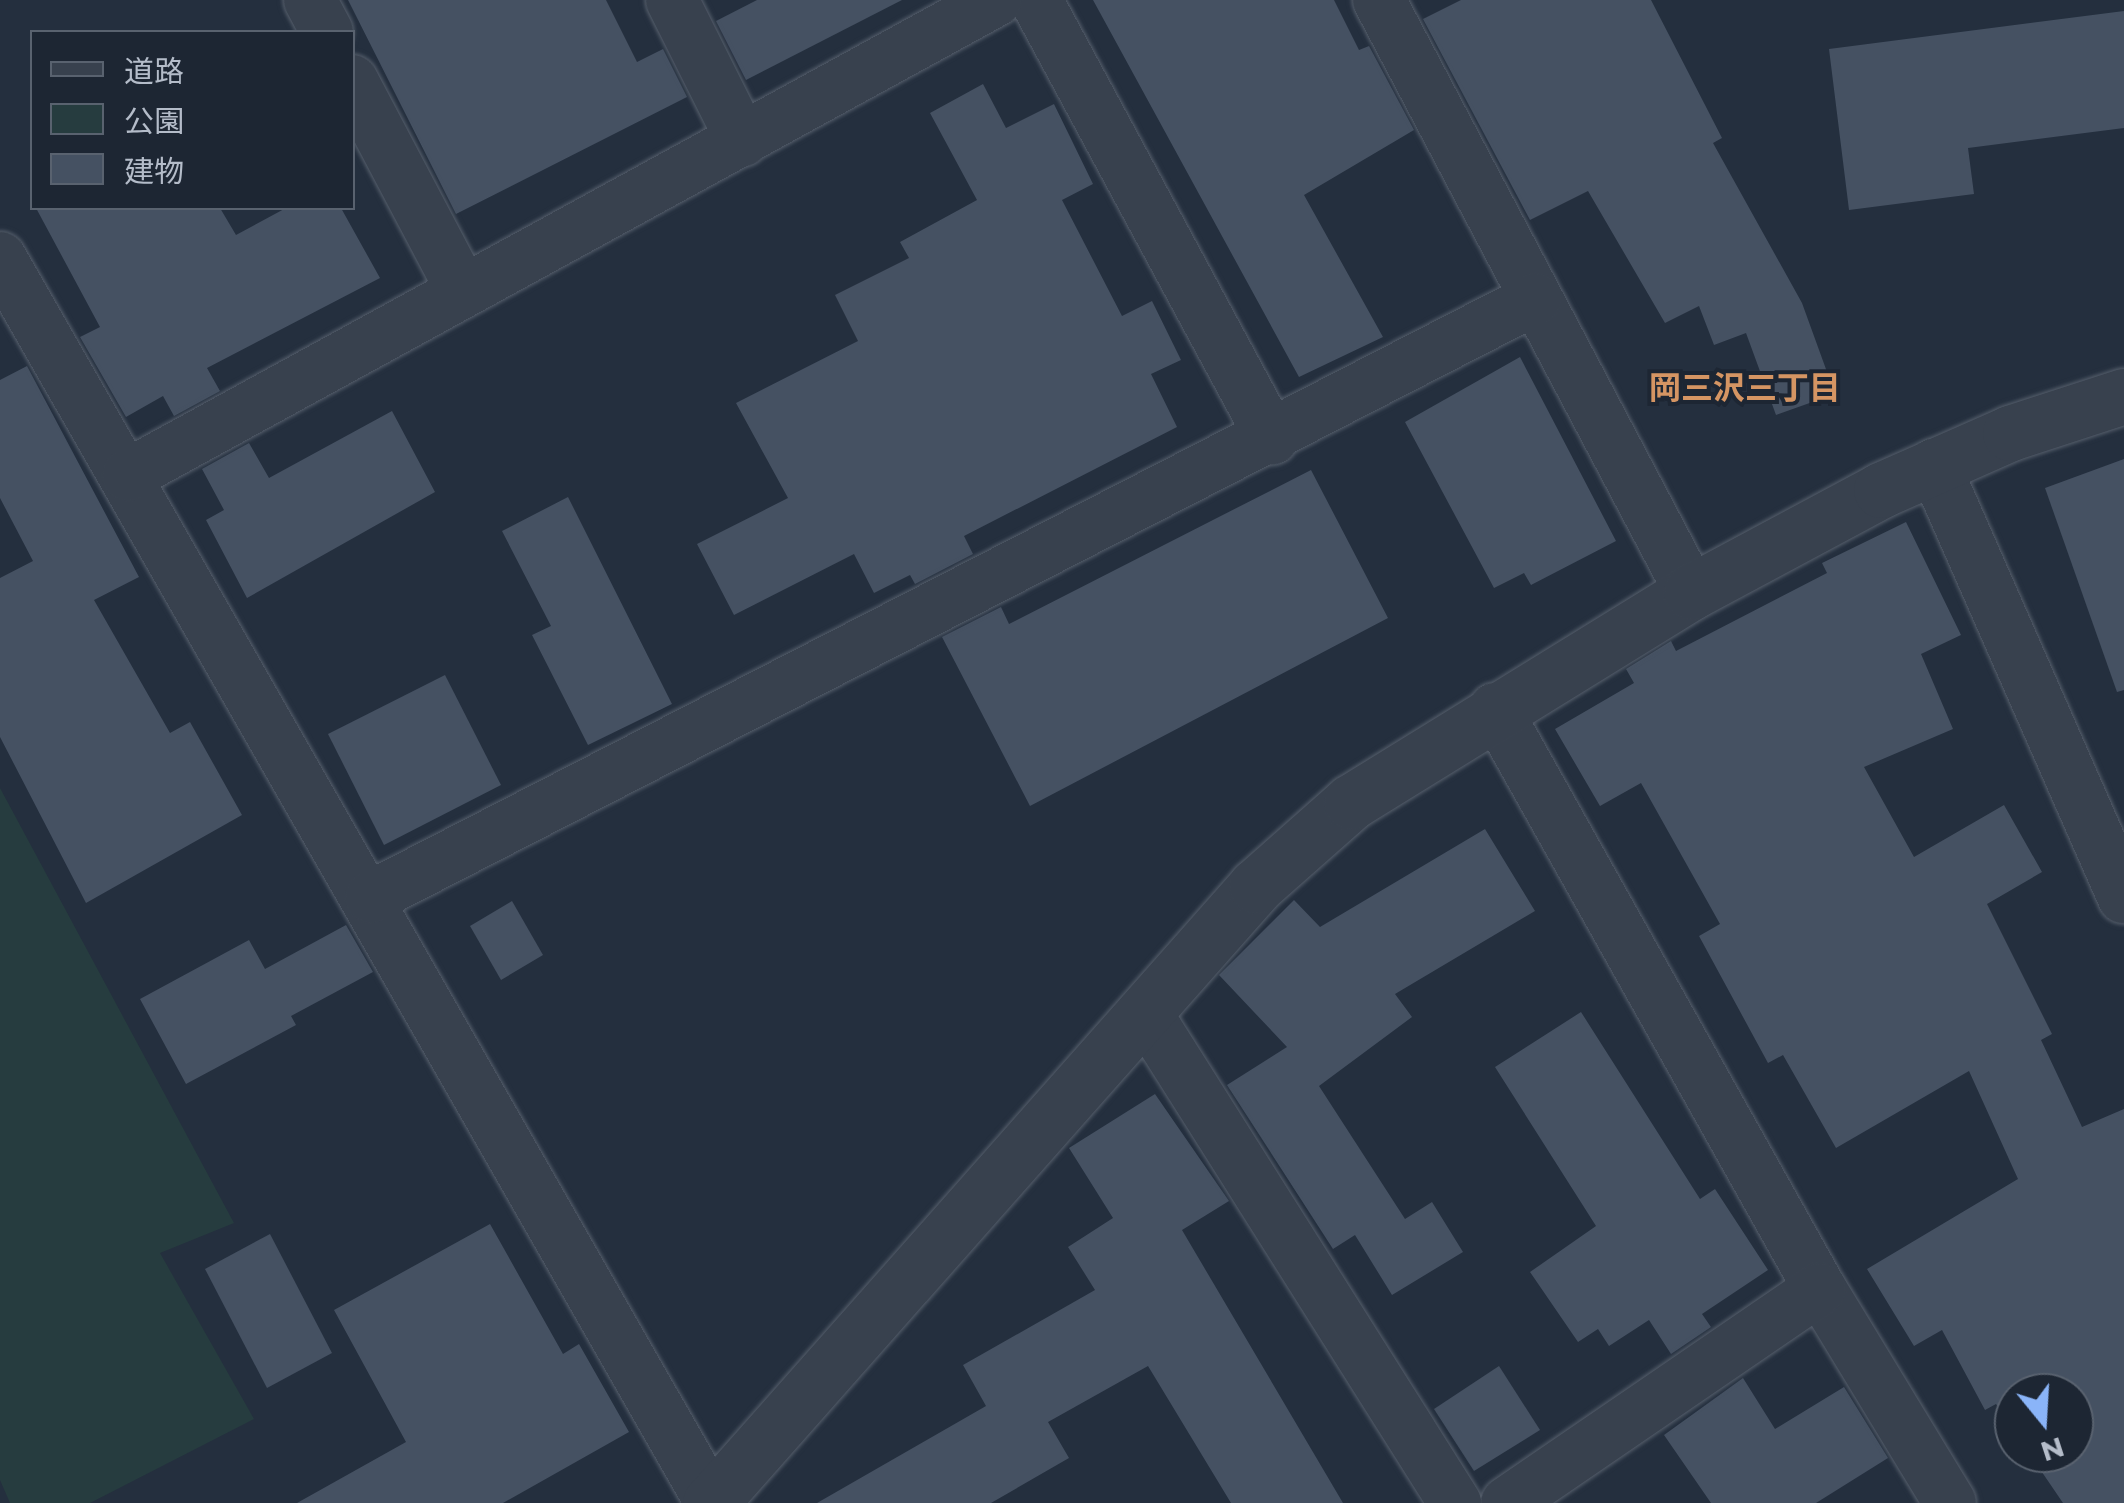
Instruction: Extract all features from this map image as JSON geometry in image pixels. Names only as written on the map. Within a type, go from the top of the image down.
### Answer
[{"type":"street","points":[[310,0],[326,30]]},
{"type":"street","points":[[672,0],[742,140]]},
{"type":"street","points":[[128,474],[996,0]]},
{"type":"street","points":[[1036,0],[1272,438]]},
{"type":"street","points":[[1379,0],[1691,592]]},
{"type":"street","points":[[355,87],[462,290]]},
{"type":"street","points":[[0,258],[371,897],[711,1502],[1256,886],[1351,802],[1691,592],[1934,465],[2124,396]]},
{"type":"street","points":[[371,897],[1272,438],[1535,299]]},
{"type":"street","points":[[1934,465],[2124,897]]},
{"type":"street","points":[[1496,709],[1820,1289],[1950,1503]]},
{"type":"street","points":[[1145,1012],[1455,1503]]},
{"type":"street","points":[[1508,1503],[1820,1289]]},
{"type":"green space","points":[[0,788],[234,1223],[160,1253],[254,1419],[90,1503],[10,1503],[0,1480]]},
{"type":"building","points":[[348,0],[606,0],[637,62],[663,49],[687,97],[456,214]]},
{"type":"building","points":[[757,0],[902,0],[746,80],[716,21]]},
{"type":"building","points":[[1093,0],[1334,0],[1359,50],[1369,46],[1414,130],[1304,195],[1383,337],[1299,377]]},
{"type":"building","points":[[1461,0],[1651,0],[1722,138],[1713,143],[1802,303],[1835,394],[1776,415],[1746,333],[1714,345],[1699,306],[1665,323],[1588,191],[1530,220],[1423,19]]},
{"type":"building","points":[[2124,11],[2124,128],[1968,148],[1974,194],[1849,210],[1829,49]]},
{"type":"building","points":[[983,84],[1006,128],[1054,104],[1093,184],[1062,200],[1122,316],[1152,301],[1181,360],[1151,374],[1177,427],[964,536],[973,554],[915,584],[910,575],[874,593],[854,554],[734,615],[697,544],[788,498],[736,403],[858,341],[835,295],[909,258],[900,242],[977,200],[930,113]]},
{"type":"building","points":[[37,210],[221,210],[236,235],[282,210],[342,210],[380,278],[207,368],[220,391],[174,416],[163,396],[126,417],[80,337],[100,327]]},
{"type":"building","points":[[1520,357],[1616,541],[1531,585],[1524,573],[1494,588],[1405,422]]},
{"type":"building","points":[[27,366],[139,577],[94,600],[170,733],[190,722],[242,815],[86,903],[0,737],[0,578],[33,561],[0,498],[0,380]]},
{"type":"building","points":[[392,411],[435,492],[247,598],[206,520],[224,510],[202,469],[249,443],[269,478]]},
{"type":"building","points":[[2124,459],[2124,690],[2117,692],[2045,488]]},
{"type":"building","points":[[1311,470],[1388,618],[1030,806],[942,637],[1001,607],[1009,624]]},
{"type":"building","points":[[568,497],[672,704],[588,745],[532,635],[551,626],[502,531]]},
{"type":"building","points":[[1906,522],[1961,635],[1921,654],[1953,729],[1864,767],[1914,857],[2004,805],[2042,872],[1987,904],[2052,1034],[2041,1040],[2082,1127],[2124,1109],[2124,1503],[2063,1503],[2043,1473],[2094,1473],[2094,1373],[1994,1373],[1994,1405],[1985,1410],[1942,1330],[1914,1346],[1867,1269],[2018,1179],[1969,1071],[1836,1148],[1783,1055],[1768,1063],[1699,936],[1720,924],[1641,783],[1600,806],[1555,729],[1634,683],[1626,669],[1671,641],[1676,651],[1827,573],[1822,563]]},
{"type":"building","points":[[445,675],[501,785],[384,845],[328,734]]},
{"type":"building","points":[[1485,829],[1535,911],[1395,994],[1412,1017],[1319,1086],[1405,1219],[1432,1202],[1463,1252],[1392,1295],[1355,1235],[1333,1249],[1227,1085],[1287,1047],[1219,975],[1294,900],[1320,927]]},
{"type":"building","points":[[512,901],[543,955],[501,980],[470,926]]},
{"type":"building","points":[[346,925],[373,972],[291,1016],[296,1025],[186,1084],[140,999],[249,940],[265,969]]},
{"type":"building","points":[[1581,1012],[1700,1199],[1715,1189],[1768,1270],[1702,1314],[1711,1327],[1671,1354],[1649,1320],[1609,1346],[1598,1329],[1578,1342],[1530,1272],[1596,1226],[1495,1067]]},
{"type":"building","points":[[1155,1094],[1229,1201],[1182,1230],[1343,1503],[1231,1503],[1148,1366],[1048,1422],[1069,1458],[991,1503],[817,1503],[986,1406],[963,1365],[1095,1290],[1068,1247],[1113,1218],[1069,1148]]},
{"type":"building","points":[[490,1224],[563,1354],[579,1344],[629,1432],[503,1503],[297,1503],[406,1442],[334,1310]]},
{"type":"building","points":[[270,1234],[332,1353],[267,1388],[205,1269]]},
{"type":"building","points":[[1499,1366],[1540,1430],[1474,1471],[1434,1409]]},
{"type":"building","points":[[1743,1378],[1775,1429],[1844,1387],[1888,1458],[1816,1503],[1711,1503],[1664,1435]]},
{"type":"district","name":"岡三沢三丁目","points":[[1745,388]]}]
